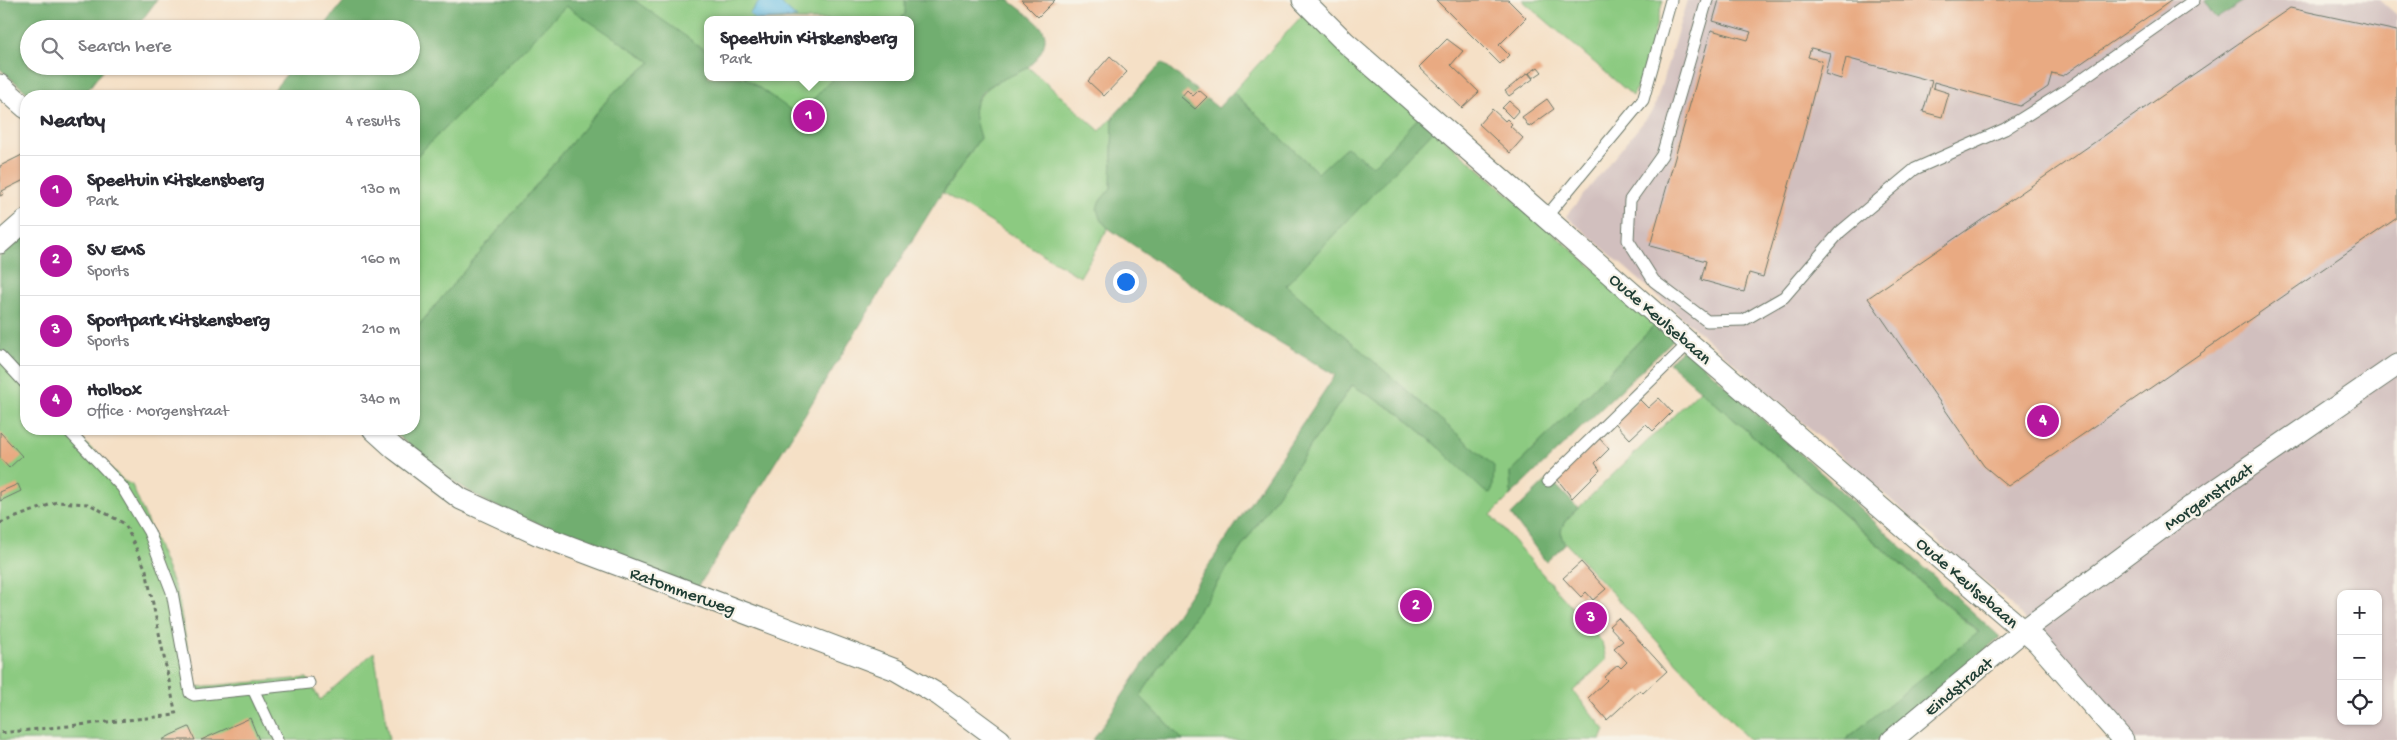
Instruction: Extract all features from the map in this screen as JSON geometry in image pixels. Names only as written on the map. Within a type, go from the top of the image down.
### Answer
[{"type":"street","name":"Oude Keulsebaan","points":[[1303,0],[1345,42],[1688,343],[2037,642],[2123,740]]},
{"type":"street","points":[[0,84],[20,102]]},
{"type":"street","points":[[0,243],[20,225]]},
{"type":"street","name":"Morgenstraat","points":[[2023,631],[2189,508],[2397,365]]},
{"type":"street","name":"Ratommerweg","points":[[380,435],[461,499],[539,535],[896,670],[939,695],[1000,740]]},
{"type":"street","name":"Eindstraat","points":[[1892,740],[2023,631]]},
{"type":"lane","points":[[1546,217],[1643,100],[1671,0]]},
{"type":"lane","points":[[1707,0],[1662,155],[1630,200],[1628,240],[1654,281],[1707,320],[1744,320],[1784,297],[1840,232],[1915,169],[2004,129],[2062,93],[2194,0]]},
{"type":"lane","points":[[1548,481],[1688,343]]},
{"type":"lane","points":[[0,356],[20,378]]},
{"type":"lane","points":[[74,435],[122,487],[149,532],[172,592],[190,693],[194,695],[308,683]]},
{"type":"lane","points":[[253,689],[277,740]]},
{"type":"path","points":[[0,523],[57,502],[89,504],[125,524],[146,570],[176,715],[0,733]]},
{"type":"shaded area","points":[[1687,0],[2206,0],[2216,18],[2245,0],[2380,0],[2397,15],[2397,740],[2113,740],[2016,609],[1566,216],[1654,109]]},
{"type":"green space","points":[[0,0],[157,0],[142,20],[20,20],[20,75],[99,75],[88,90],[24,90],[0,69]]},
{"type":"green space","points":[[345,0],[634,0],[704,49],[704,81],[750,81],[798,115],[830,81],[914,81],[914,16],[903,16],[905,14],[905,0],[1009,0],[1038,23],[1044,32],[1045,38],[1042,49],[1032,64],[1022,71],[993,84],[977,100],[975,114],[980,138],[936,202],[697,589],[488,503],[455,482],[397,435],[420,435],[420,324],[613,93],[651,62],[566,6],[420,153],[420,90],[274,90],[286,75],[420,75],[420,20],[329,20]]},
{"type":"green space","points":[[560,0],[937,0],[914,17],[704,16],[704,81],[902,81],[824,170],[651,62],[613,93],[420,324],[420,153],[566,6]]},
{"type":"green space","points":[[1522,0],[1663,0],[1644,71],[1633,96]]},
{"type":"green space","points":[[2245,0],[2216,19],[2204,1]]},
{"type":"green space","points":[[1306,11],[1419,117],[1373,167],[1318,173],[1233,92]]},
{"type":"green space","points":[[1162,62],[1218,108],[1233,92],[1318,173],[1346,147],[1373,166],[1419,117],[1434,130],[1286,285],[1494,466],[1493,488],[1490,493],[1484,491],[1435,444],[1400,414],[1352,385],[1140,696],[1183,740],[1093,740],[1335,375],[1264,333],[1108,228],[1100,219],[1097,209],[1099,202],[1111,188],[1113,117]]},
{"type":"green space","points":[[1028,67],[1100,131],[1113,117],[1111,188],[1099,202],[1100,219],[1108,228],[1080,277],[943,193],[980,138],[974,114],[980,97],[986,90],[1002,79]]},
{"type":"green space","points":[[1434,130],[1657,323],[1510,473],[1511,495],[1491,515],[1602,642],[1606,660],[1573,691],[1605,730],[1601,740],[1183,740],[1140,696],[1352,385],[1400,414],[1435,444],[1494,466],[1285,285]]},
{"type":"green space","points":[[20,240],[20,379],[0,361],[0,256]]},
{"type":"green space","points":[[1657,323],[1675,338],[1511,495],[1510,473]]},
{"type":"green space","points":[[1684,347],[2000,637],[1878,740],[1845,740],[1979,632],[1669,363]]},
{"type":"green space","points":[[0,361],[20,379],[20,435],[77,435],[124,481],[132,485],[177,593],[195,687],[307,678],[320,700],[374,652],[389,740],[0,740]]},
{"type":"green space","points":[[1700,390],[1979,633],[1845,740],[1749,740],[1561,538],[1561,529],[1565,521]]},
{"type":"green space","points":[[1549,478],[1578,508],[1566,520],[1562,528],[1561,533],[1565,544],[1546,562],[1511,515]]},
{"type":"water","points":[[761,0],[777,0],[795,16],[751,16],[749,14]]},
{"type":"building","points":[[1021,0],[1055,0],[1038,17]]},
{"type":"building","points":[[1436,0],[1508,0],[1526,18],[1499,45],[1509,55],[1500,64]]},
{"type":"building","points":[[1719,0],[2172,0],[2063,76],[2052,73],[2048,87],[2020,106],[1934,82],[1933,88],[1949,93],[1942,117],[1923,112],[1932,81],[1846,58],[1841,79],[1825,74],[1830,53],[1811,48],[1808,57],[1822,61],[1801,143],[1763,277],[1749,273],[1744,292],[1701,280],[1706,261],[1650,246],[1711,30],[1748,40],[1751,32],[1713,21]]},
{"type":"building","points":[[2290,8],[2397,31],[2397,218],[2008,486],[1984,466],[1868,298]]},
{"type":"building","points":[[1447,39],[1463,51],[1451,65],[1479,92],[1462,108],[1419,67]]},
{"type":"building","points":[[1110,56],[1127,72],[1104,96],[1088,81]]},
{"type":"building","points":[[1538,67],[1542,72],[1533,78],[1529,73]]},
{"type":"building","points":[[1528,73],[1533,79],[1509,96],[1505,91]]},
{"type":"building","points":[[1187,90],[1193,96],[1199,90],[1207,97],[1195,109],[1181,97]]},
{"type":"building","points":[[1547,99],[1554,109],[1529,127],[1522,117]]},
{"type":"building","points":[[1509,101],[1519,110],[1512,118],[1502,108]]},
{"type":"building","points":[[1492,109],[1505,121],[1507,119],[1512,124],[1510,126],[1523,138],[1510,153],[1479,124]]},
{"type":"building","points":[[20,156],[20,182],[2,191],[4,194],[0,196],[0,166]]},
{"type":"building","points":[[1659,398],[1672,412],[1653,431],[1646,424],[1630,439],[1615,423],[1639,399],[1648,408]]},
{"type":"building","points":[[0,432],[22,456],[9,468],[0,458]]},
{"type":"building","points":[[1599,438],[1609,449],[1595,463],[1600,470],[1572,498],[1557,479]]},
{"type":"building","points":[[18,484],[21,491],[0,501],[0,492]]},
{"type":"building","points":[[1581,562],[1606,589],[1593,600],[1586,592],[1581,597],[1563,578]]},
{"type":"building","points":[[1618,618],[1667,671],[1643,693],[1640,690],[1607,720],[1588,698],[1607,680],[1604,677],[1618,665],[1621,668],[1627,662],[1614,648],[1623,641],[1609,626]]},
{"type":"building","points":[[250,718],[259,740],[201,740]]},
{"type":"building","points":[[189,727],[195,740],[162,740],[171,735]]},
{"type":"place","name":"Speeltuin Kitskensberg","points":[[809,116]]},
{"type":"place","name":"Holbox","points":[[2043,421]]},
{"type":"place","name":"SV EMS","points":[[1416,606]]},
{"type":"place","name":"Sportpark Kitskensberg","points":[[1591,618]]}]
